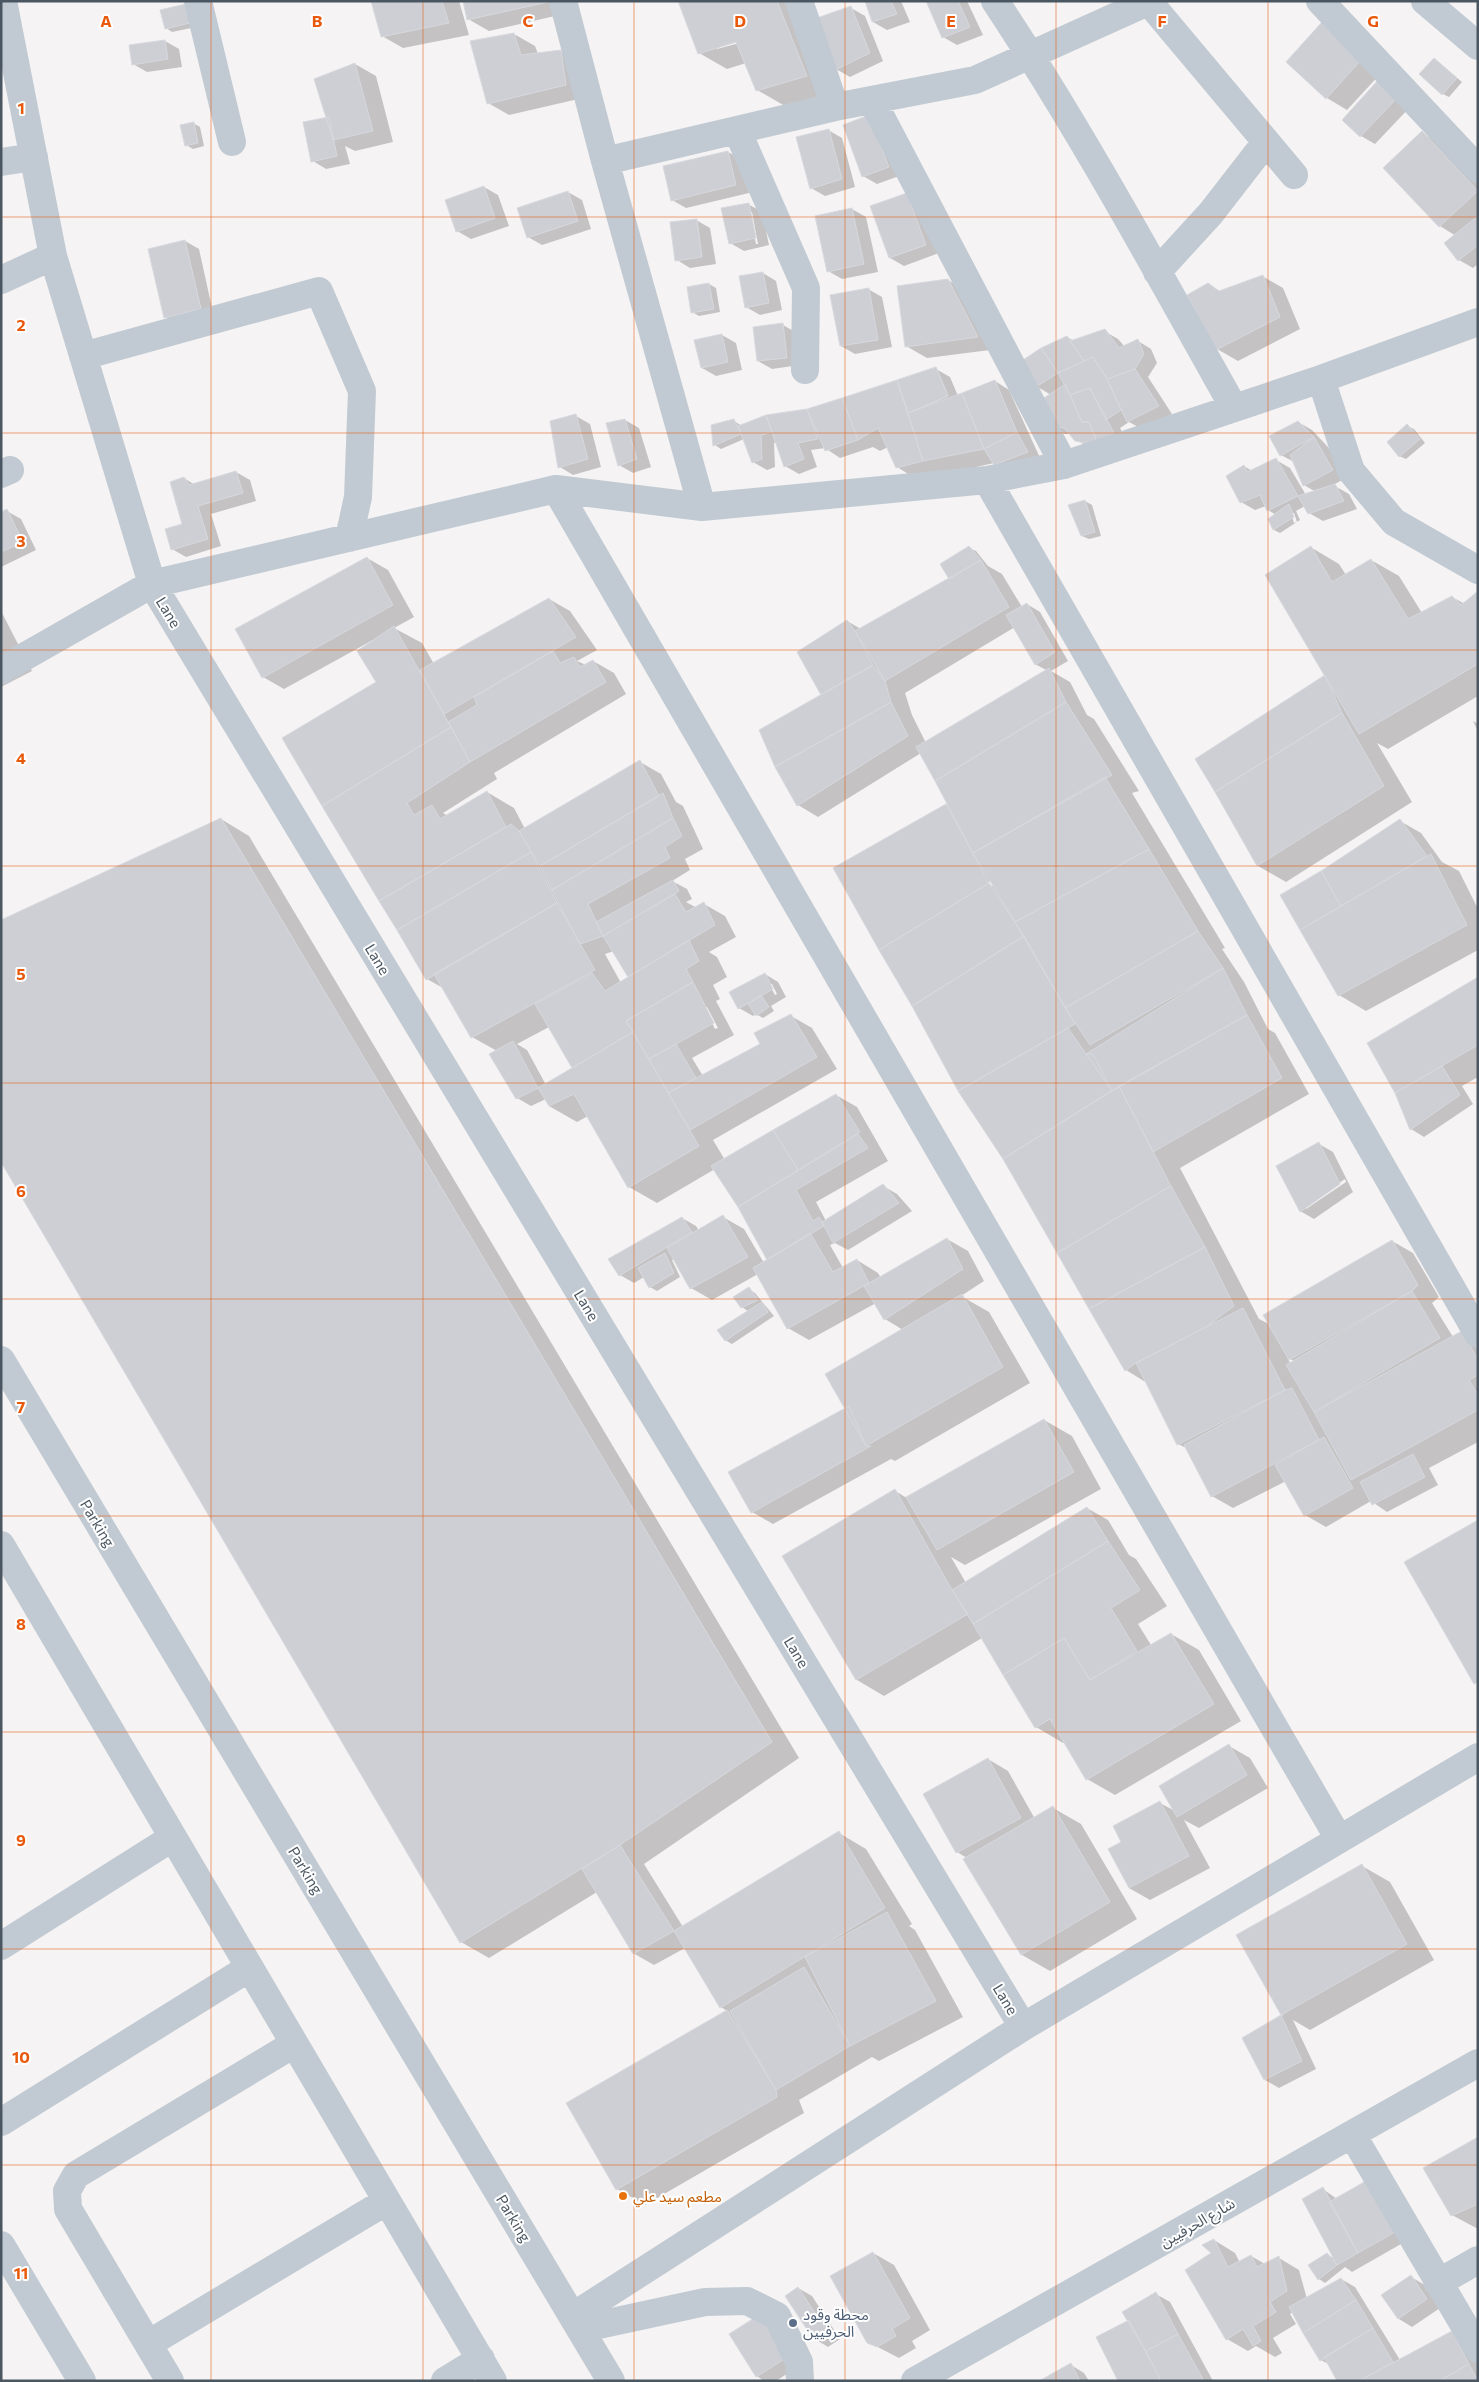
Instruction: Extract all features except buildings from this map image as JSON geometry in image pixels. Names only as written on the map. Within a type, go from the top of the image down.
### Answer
[{"type":"street","name":"Lane","points":[[3,1],[53,256],[152,584],[1023,2027]]},
{"type":"street","points":[[198,1],[232,142]]},
{"type":"street","points":[[563,1],[605,161],[702,507]]},
{"type":"street","points":[[799,1],[835,107]]},
{"type":"street","points":[[995,1],[1032,56],[1234,408]]},
{"type":"street","points":[[1320,1],[1478,169]]},
{"type":"street","points":[[1425,1],[1478,46]]},
{"type":"street","points":[[605,161],[835,107],[975,80],[1149,2],[1294,175]]},
{"type":"street","points":[[872,100],[1064,465]]},
{"type":"street","points":[[737,130],[806,288],[804,370]]},
{"type":"street","points":[[1157,272],[1210,213],[1266,142]]},
{"type":"street","points":[[1,162],[34,157]]},
{"type":"street","points":[[1,280],[53,256]]},
{"type":"street","points":[[83,356],[319,291],[362,391],[358,497],[349,538]]},
{"type":"street","points":[[1,670],[152,584],[556,489],[702,507],[987,480],[1064,465],[1321,379],[1478,322]]},
{"type":"street","points":[[1321,379],[1350,470],[1394,522],[1478,570]]},
{"type":"street","points":[[987,480],[1478,1334]]},
{"type":"street","points":[[556,489],[1339,1838]]},
{"type":"street","name":"Parking","points":[[1,1360],[611,2381]]},
{"type":"street","points":[[1,1545],[487,2370],[445,2381]]},
{"type":"street","points":[[576,2323],[1023,2027],[1478,1757]]},
{"type":"street","points":[[1,1946],[172,1838]]},
{"type":"street","points":[[1,2122],[249,1968]]},
{"type":"street","points":[[170,2381],[68,2209],[67,2191],[76,2175],[294,2044]]},
{"type":"street","name":"شارع الحرفيين","points":[[916,2381],[1478,2063]]},
{"type":"street","points":[[1352,2134],[1478,2349]]},
{"type":"street","points":[[148,2344],[387,2201]]},
{"type":"street","points":[[1,2245],[72,2377]]},
{"type":"street","points":[[1438,2282],[1478,2260]]},
{"type":"street","points":[[576,2323],[705,2302],[747,2301],[777,2316],[799,2362],[800,2381]]},
{"type":"place","name":"مطعم سيد علي","points":[[623,2196]]},
{"type":"place","name":"محطة وقود الحرفيين","points":[[793,2323]]}]
